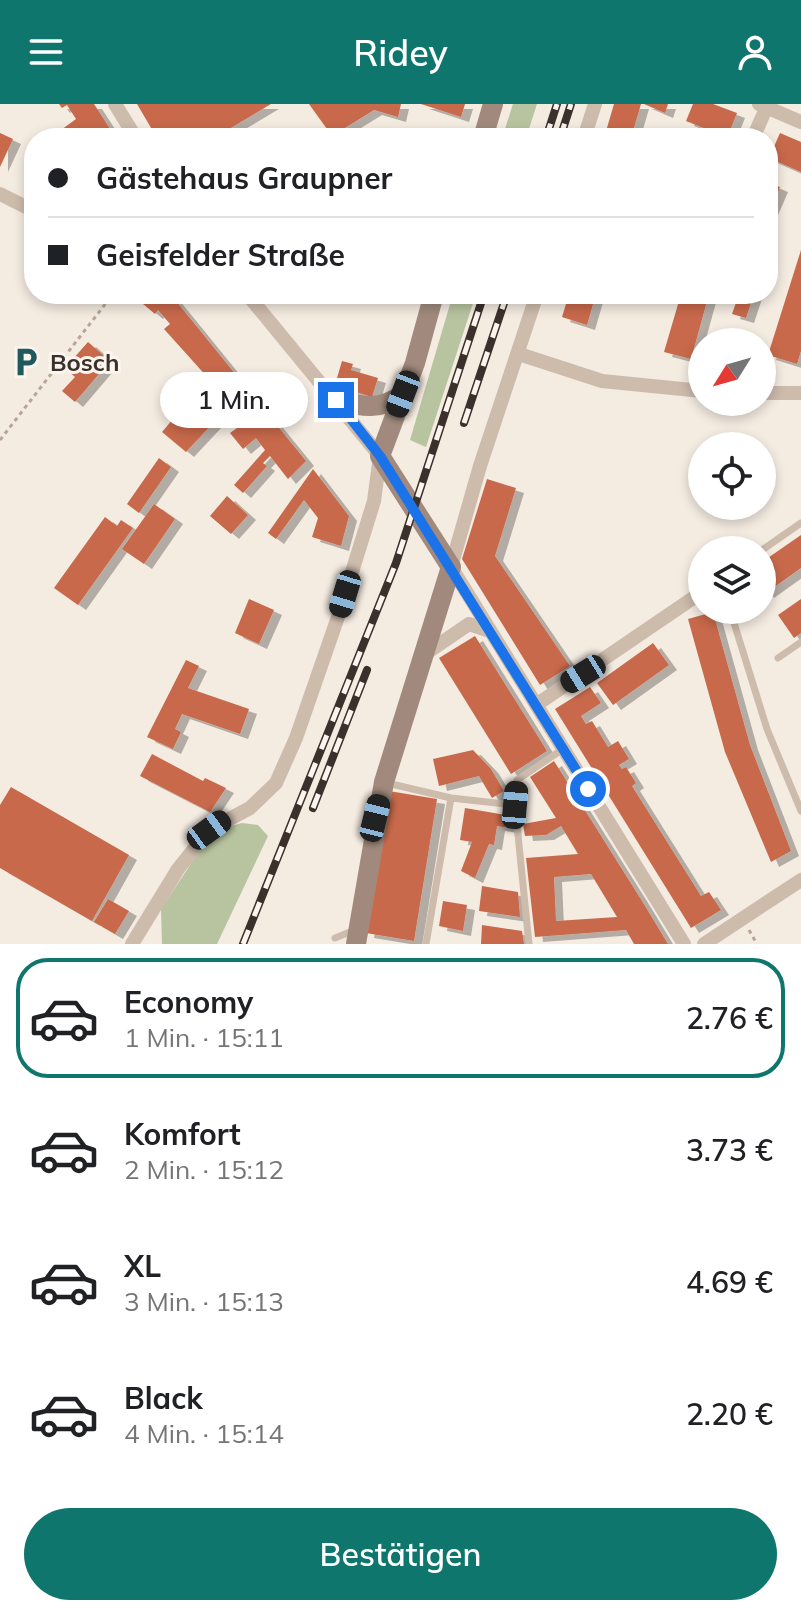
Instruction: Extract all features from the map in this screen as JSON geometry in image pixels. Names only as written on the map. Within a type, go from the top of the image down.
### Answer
[{"type":"street","points":[[115,104],[130,128]]},
{"type":"street","points":[[486,128],[493,104]]},
{"type":"street","points":[[587,128],[595,104]]},
{"type":"street","points":[[757,128],[765,105],[801,122]]},
{"type":"street","points":[[0,194],[24,206]]},
{"type":"street","points":[[255,304],[380,456],[684,944]]},
{"type":"street","points":[[132,944],[178,869],[209,830],[250,808],[276,783],[296,738],[339,614],[374,501],[380,456],[431,304]]},
{"type":"street","points":[[358,940],[384,782],[480,466],[534,304]]},
{"type":"street","points":[[519,354],[602,381],[688,390]]},
{"type":"street","points":[[776,393],[801,393]]},
{"type":"street","points":[[336,400],[370,407],[392,403],[403,394]]},
{"type":"street","points":[[536,705],[688,602]]},
{"type":"street","points":[[424,654],[469,624],[490,631]]},
{"type":"street","points":[[704,944],[801,880]]},
{"type":"lane","points":[[776,540],[801,523]]},
{"type":"lane","points":[[734,624],[767,729],[801,811]]},
{"type":"lane","points":[[778,658],[801,642]]},
{"type":"lane","points":[[529,944],[515,805],[517,780],[563,749]]},
{"type":"lane","points":[[384,782],[451,798],[515,805]]},
{"type":"lane","points":[[426,944],[451,798]]},
{"type":"lane","points":[[335,938],[358,940]]},
{"type":"path","points":[[0,440],[105,304]]},
{"type":"green space","points":[[513,104],[537,104],[529,128],[505,128]]},
{"type":"green space","points":[[450,304],[473,304],[426,447],[410,440]]},
{"type":"green space","points":[[242,823],[258,825],[268,836],[217,944],[162,944],[161,909],[204,844],[223,828]]},
{"type":"building","points":[[59,104],[94,104],[110,128],[64,128],[76,119],[67,105],[62,108]]},
{"type":"building","points":[[137,104],[271,104],[231,128],[151,128]]},
{"type":"building","points":[[309,104],[401,104],[398,117],[374,110],[345,128],[326,128]]},
{"type":"building","points":[[421,104],[465,104],[461,117]]},
{"type":"building","points":[[614,104],[641,104],[634,128],[607,128]]},
{"type":"building","points":[[644,104],[668,104],[665,113]]},
{"type":"building","points":[[693,104],[713,104],[737,113],[731,128],[704,128],[686,121]]},
{"type":"building","points":[[0,133],[13,139],[0,167]]},
{"type":"building","points":[[780,133],[801,142],[801,172],[778,162]]},
{"type":"building","points":[[801,250],[801,351],[797,364],[776,357],[776,330]]},
{"type":"building","points":[[143,304],[178,304],[306,461],[288,479],[270,456],[263,463],[267,466],[243,493],[234,485],[265,450],[256,438],[243,449],[230,433],[244,423],[230,405],[186,452],[162,432],[179,412],[194,425],[224,398],[217,389],[203,406],[193,396],[209,379],[164,329],[170,324],[158,310],[155,314]]},
{"type":"building","points":[[566,304],[593,304],[587,325],[562,317]]},
{"type":"building","points":[[678,304],[706,304],[700,328],[688,328],[688,358],[664,352]]},
{"type":"building","points":[[736,304],[751,304],[746,318],[732,314]]},
{"type":"building","points":[[88,342],[110,361],[75,402],[62,391],[75,377],[65,368]]},
{"type":"building","points":[[342,361],[353,364],[351,370],[378,378],[372,397],[343,388],[345,381],[337,378]]},
{"type":"building","points":[[159,458],[171,467],[139,513],[127,504]]},
{"type":"building","points":[[313,469],[349,516],[341,546],[312,537],[318,518],[304,500],[276,539],[268,533]]},
{"type":"building","points":[[487,479],[516,488],[495,556],[570,666],[540,685],[462,559]]},
{"type":"building","points":[[227,496],[248,515],[231,534],[210,516]]},
{"type":"building","points":[[154,504],[175,519],[144,564],[122,549]]},
{"type":"building","points":[[105,517],[117,526],[121,520],[133,528],[78,605],[54,588]]},
{"type":"building","points":[[801,535],[801,568],[776,586],[776,552]]},
{"type":"building","points":[[249,599],[274,610],[259,644],[235,633]]},
{"type":"building","points":[[801,599],[801,633],[794,638],[778,615]]},
{"type":"building","points":[[689,624],[716,624],[750,745],[791,851],[771,862],[725,752]]},
{"type":"building","points":[[475,636],[547,751],[511,774],[439,658]]},
{"type":"building","points":[[653,643],[669,665],[613,705],[597,683]]},
{"type":"building","points":[[186,660],[199,666],[188,688],[249,709],[240,734],[182,714],[175,729],[181,732],[173,749],[147,737]]},
{"type":"building","points":[[590,687],[601,703],[581,716],[586,724],[592,721],[608,747],[618,741],[629,759],[619,765],[622,769],[626,767],[636,783],[632,786],[701,896],[709,892],[721,910],[691,928],[555,709]]},
{"type":"building","points":[[473,750],[491,769],[504,791],[492,798],[479,776],[439,786],[433,759]]},
{"type":"building","points":[[152,754],[203,781],[205,778],[226,788],[210,812],[140,776]]},
{"type":"building","points":[[554,761],[668,944],[634,944],[626,930],[535,937],[526,858],[578,854],[561,826],[546,835],[525,836],[523,824],[556,818],[530,777]],"holes":[[[591,874],[617,917],[556,921],[554,877]]]},
{"type":"building","points":[[11,787],[129,855],[92,921],[0,868],[0,805]]},
{"type":"building","points":[[389,791],[437,799],[414,941],[366,933]]},
{"type":"building","points":[[465,808],[512,816],[510,828],[497,826],[494,845],[489,844],[475,878],[461,871],[472,842],[460,840]]},
{"type":"building","points":[[482,886],[518,892],[520,917],[479,911]]},
{"type":"building","points":[[108,899],[129,911],[115,934],[94,922]]},
{"type":"building","points":[[443,901],[467,905],[463,931],[439,926]]},
{"type":"building","points":[[482,925],[522,931],[524,944],[481,944]]},
{"type":"railway","points":[[549,128],[557,104]]},
{"type":"railway","points":[[563,128],[571,104]]},
{"type":"railway","points":[[243,944],[396,563],[481,304]]},
{"type":"railway","points":[[464,423],[504,304]]},
{"type":"railway","points":[[313,808],[367,670]]},
{"type":"place","name":"Bosch","points":[[26,362]]},
{"type":"route","points":[[336,400],[380,456],[588,789]]}]
